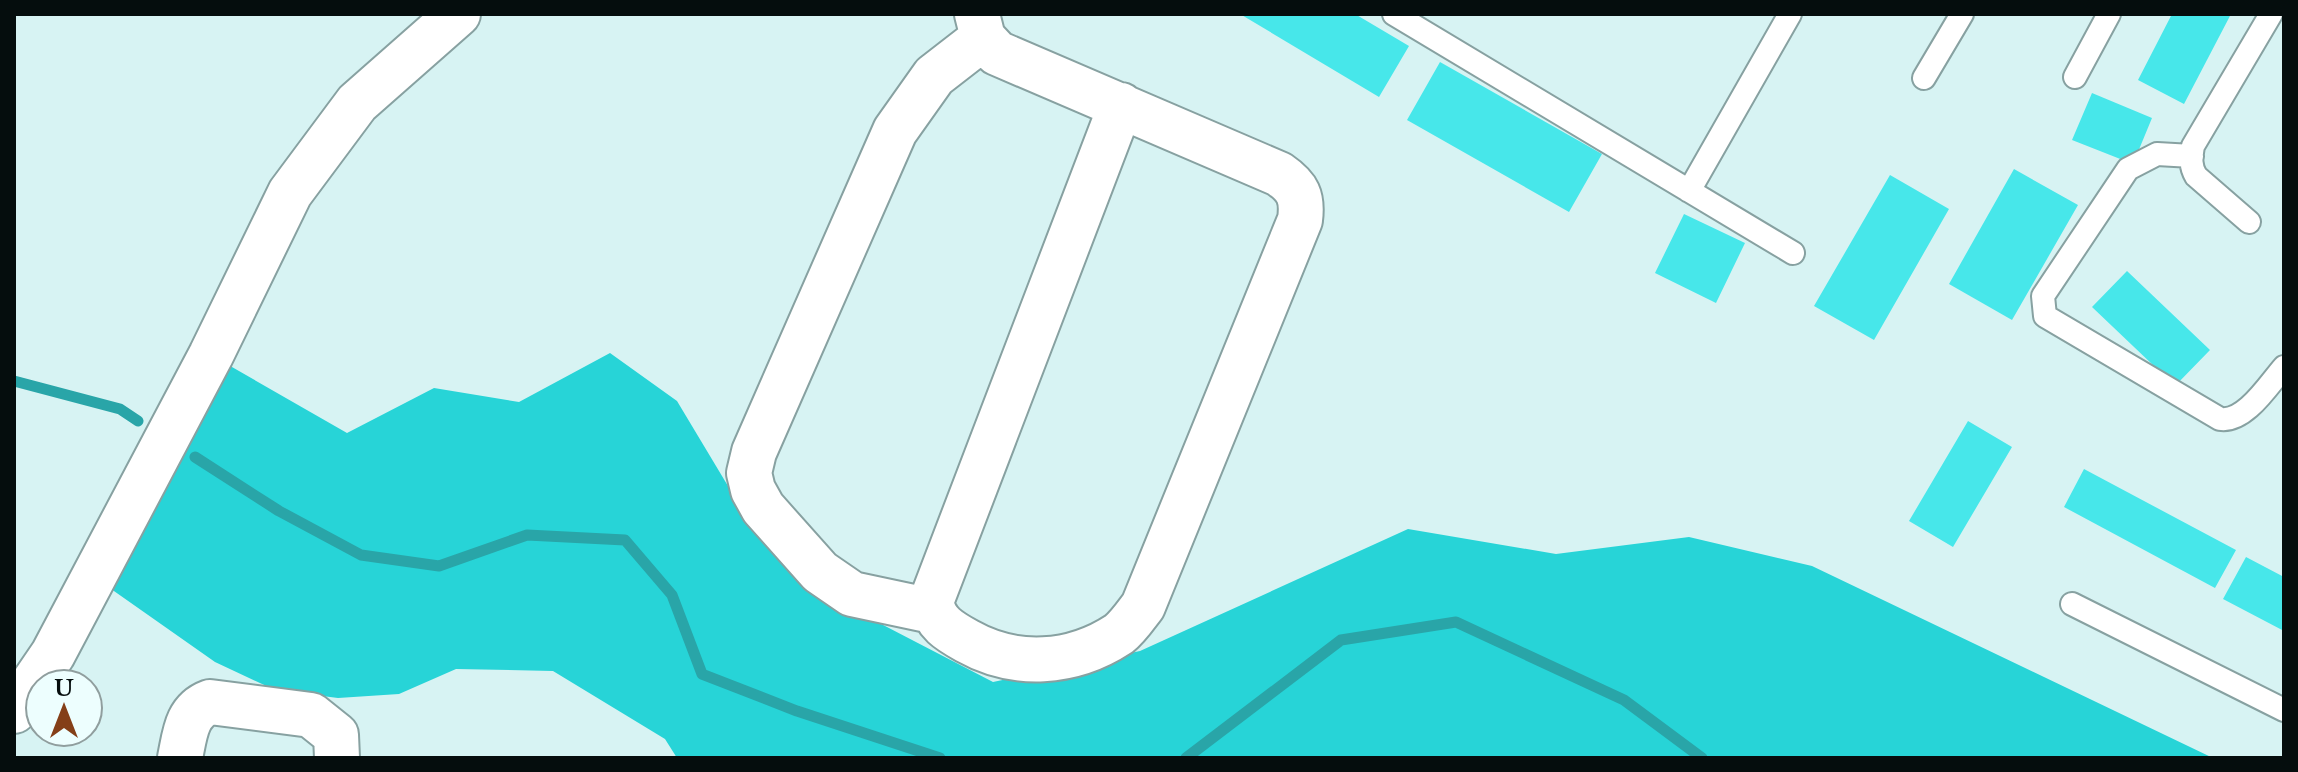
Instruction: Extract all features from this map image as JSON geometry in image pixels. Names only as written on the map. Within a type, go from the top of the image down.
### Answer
[{"type":"street","points":[[14,711],[53,654],[211,355],[290,193],[357,103],[458,14]]},
{"type":"street","points":[[932,611],[852,594],[820,572],[763,508],[749,473],[754,452],[895,131],[934,76],[980,26],[997,53],[1121,105],[1279,174],[1299,192],[1300,220],[1143,606],[1121,632],[1082,652],[1018,661],[994,655],[950,631],[932,611],[931,602],[1121,105]]},
{"type":"street","points":[[180,758],[188,722],[197,707],[210,702],[311,715],[336,735],[337,758]]},
{"type":"lane","points":[[1394,14],[1793,253]]},
{"type":"lane","points":[[1689,191],[1790,14]]},
{"type":"lane","points":[[1924,78],[1962,14]]},
{"type":"lane","points":[[2075,77],[2109,14]]},
{"type":"lane","points":[[2249,222],[2196,176],[2191,168],[2193,146],[2271,14]]},
{"type":"lane","points":[[2192,156],[2157,154],[2128,169],[2043,296],[2045,316],[2228,421],[2241,414],[2284,367]]},
{"type":"lane","points":[[2072,604],[2284,710]]},
{"type":"shaded area","points":[[610,353],[677,401],[740,506],[808,586],[993,682],[1140,651],[1408,529],[1556,554],[1689,537],[1812,566],[2213,758],[677,758],[665,739],[553,671],[456,669],[399,694],[338,698],[275,690],[215,662],[94,577],[211,355],[347,433],[434,388],[519,402]]},
{"type":"building","points":[[1240,14],[1355,14],[1409,46],[1379,97]]},
{"type":"building","points":[[2172,14],[2231,14],[2184,104],[2138,80]]},
{"type":"building","points":[[1440,62],[1602,154],[1569,212],[1407,120]]},
{"type":"building","points":[[2092,93],[2152,118],[2133,164],[2072,140]]},
{"type":"building","points":[[2014,169],[2078,205],[2012,320],[1949,284]]},
{"type":"building","points":[[1890,175],[1949,209],[1874,340],[1814,306]]},
{"type":"building","points":[[1684,214],[1745,243],[1716,303],[1655,273]]},
{"type":"building","points":[[2127,271],[2210,350],[2175,386],[2092,307]]},
{"type":"building","points":[[1968,421],[2012,447],[1953,547],[1909,521]]},
{"type":"building","points":[[2084,469],[2236,550],[2215,588],[2064,507]]},
{"type":"building","points":[[2246,557],[2284,577],[2284,631],[2223,599]]},
{"type":"waterway","points":[[14,381],[120,409],[138,421]]},
{"type":"waterway","points":[[195,457],[279,511],[361,555],[439,566],[527,535],[625,540],[672,595],[702,674],[797,711],[940,758]]},
{"type":"waterway","points":[[1186,758],[1341,640],[1456,622],[1624,700],[1702,758]]}]
